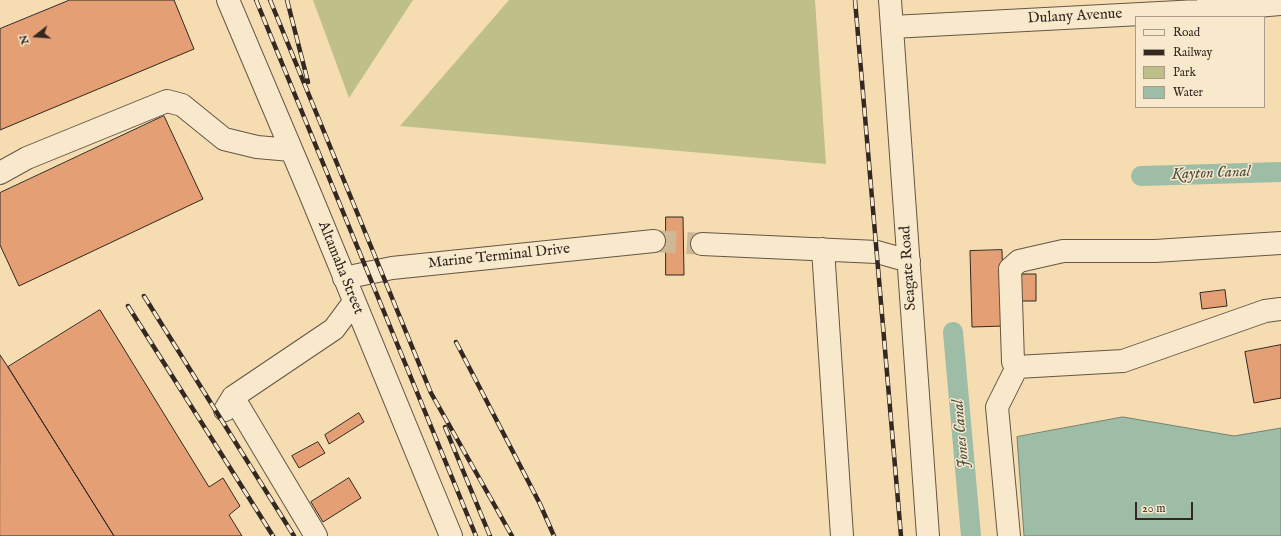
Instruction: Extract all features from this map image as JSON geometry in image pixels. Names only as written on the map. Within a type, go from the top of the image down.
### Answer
[{"type":"street","name":"Altamaha Street","points":[[228,0],[354,302],[444,532]]},
{"type":"street","name":"Seagate Road","points":[[890,0],[928,536]]},
{"type":"street","name":"Dulany Avenue","points":[[892,27],[1198,6],[1281,4]]},
{"type":"street","points":[[0,173],[28,158],[167,101],[182,105],[224,139],[257,147],[291,150]]},
{"type":"street","name":"Marine Terminal Drive","points":[[344,278],[392,268],[654,241]]},
{"type":"street","points":[[1017,367],[1013,362],[1010,269],[1019,261],[1063,251],[1155,251],[1281,243]]},
{"type":"street","points":[[702,244],[877,252],[909,261]]},
{"type":"street","points":[[823,250],[842,536]]},
{"type":"street","points":[[316,536],[229,404],[334,329],[354,302]]},
{"type":"street","points":[[1017,367],[1123,361],[1265,312],[1281,309]]},
{"type":"street","points":[[1009,536],[997,407],[1017,367]]},
{"type":"green space","points":[[313,0],[413,0],[349,98]]},
{"type":"green space","points":[[509,0],[815,0],[826,164],[400,126]]},
{"type":"water","points":[[1123,417],[1234,436],[1281,428],[1281,536],[1024,536],[1017,437]]},
{"type":"building","points":[[70,0],[174,0],[194,49],[0,130],[0,29]]},
{"type":"building","points":[[164,116],[203,199],[19,286],[0,245],[0,193]]},
{"type":"building","points":[[666,217],[683,217],[684,275],[666,275]]},
{"type":"building","points":[[1002,250],[1004,326],[972,327],[970,251]]},
{"type":"building","points":[[1019,274],[1036,274],[1036,301],[1019,301]]},
{"type":"building","points":[[1225,290],[1227,306],[1202,309],[1200,293]]},
{"type":"building","points":[[100,310],[209,487],[223,478],[240,506],[229,515],[242,536],[114,536],[8,367]]},
{"type":"building","points":[[1281,345],[1281,398],[1254,403],[1245,352]]},
{"type":"building","points":[[0,355],[8,367],[114,536],[0,536]]},
{"type":"building","points":[[359,413],[364,422],[329,444],[325,435]]},
{"type":"building","points":[[318,442],[325,453],[299,468],[292,456]]},
{"type":"building","points":[[349,478],[361,498],[323,522],[311,502]]},
{"type":"waterway","name":"Kayton Canal","points":[[1141,176],[1281,172]]},
{"type":"waterway","name":"Jones Canal","points":[[953,332],[971,536]]},
{"type":"tunnel","points":[[654,241],[702,244]]},
{"type":"railway","points":[[256,0],[476,536]]},
{"type":"railway","points":[[270,0],[431,393],[512,536]]},
{"type":"railway","points":[[287,0],[308,82]]},
{"type":"railway","points":[[855,0],[901,536]]},
{"type":"railway","points":[[144,296],[294,536]]},
{"type":"railway","points":[[128,306],[273,536]]},
{"type":"railway","points":[[456,342],[540,504],[554,536]]},
{"type":"railway","points":[[445,427],[490,536]]}]
